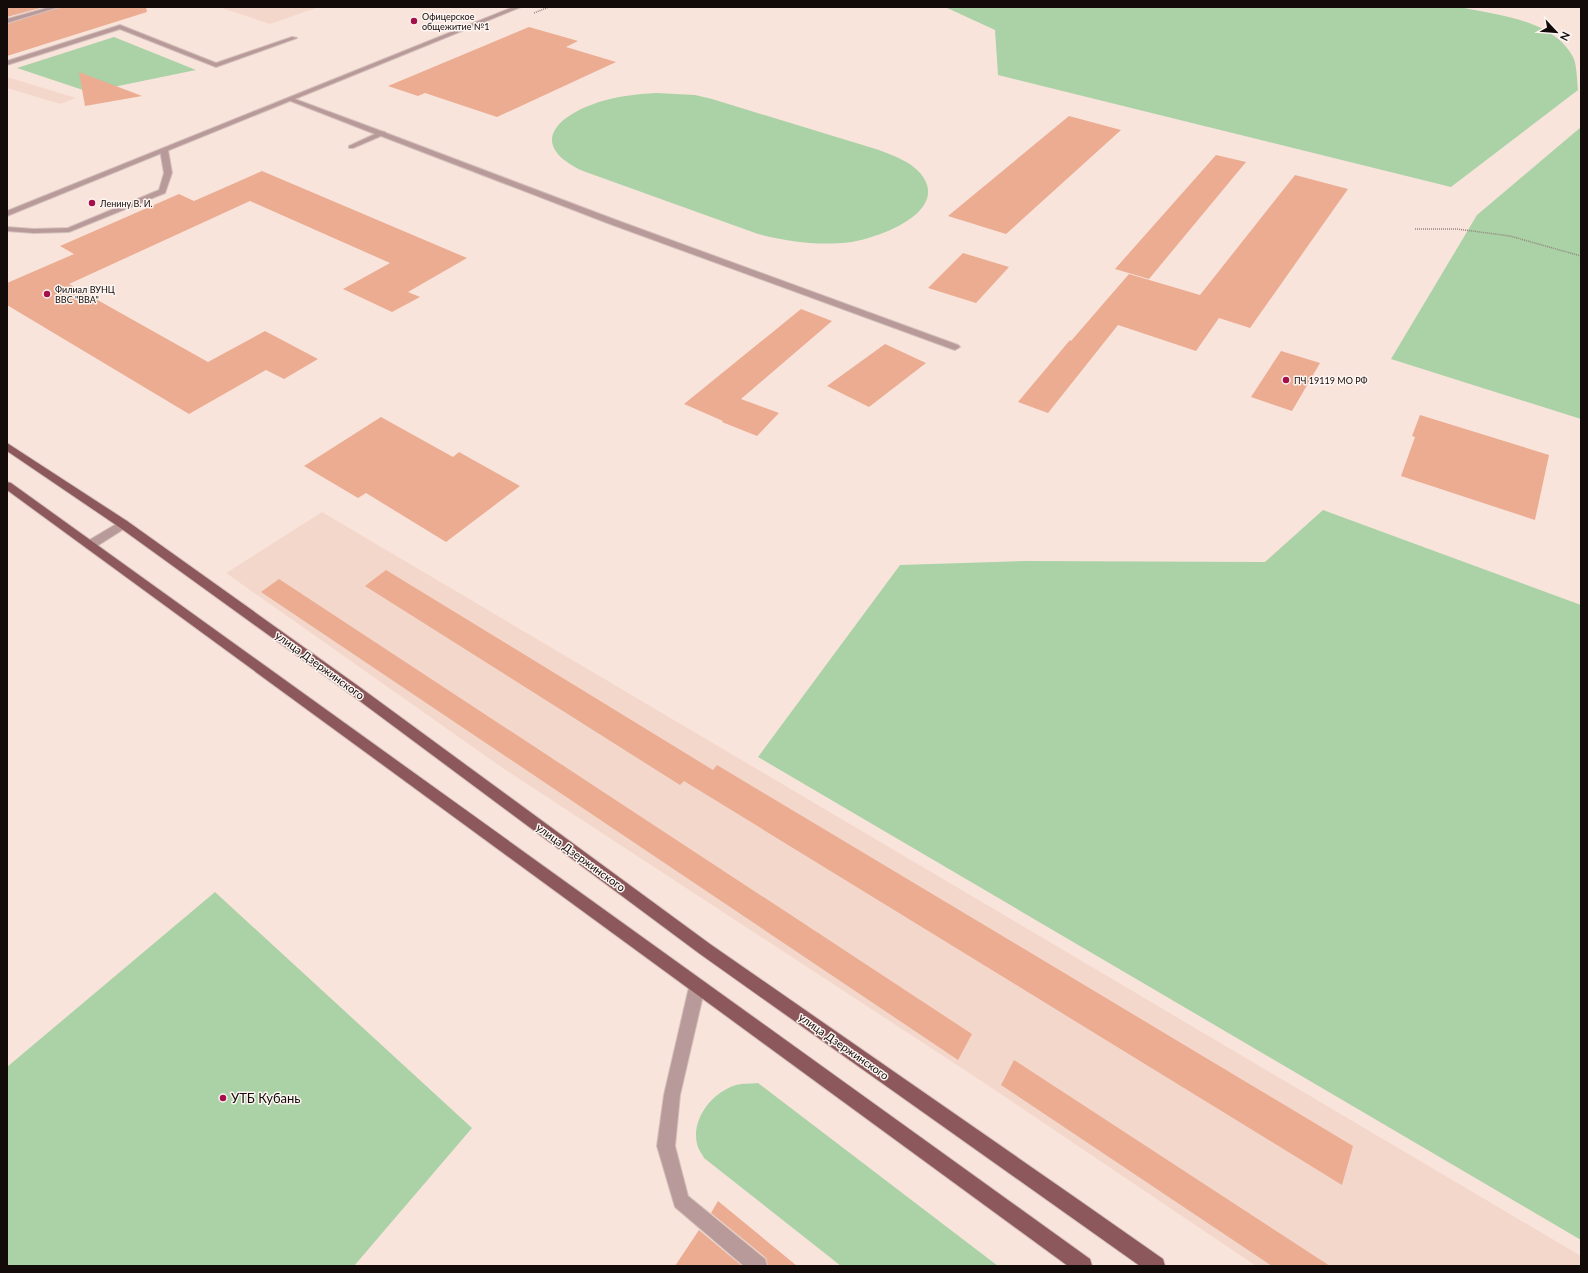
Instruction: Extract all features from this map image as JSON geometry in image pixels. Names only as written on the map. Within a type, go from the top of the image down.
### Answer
[{"type":"main road","name":"улица Дзержинского","points":[[7,446],[123,524],[357,692],[705,949],[1156,1266]]},
{"type":"main road","points":[[7,485],[1083,1266]]},
{"type":"street","points":[[7,22],[56,7]]},
{"type":"street","points":[[7,214],[518,7]]},
{"type":"street","points":[[7,63],[120,27],[216,64],[294,38]]},
{"type":"street","points":[[290,99],[383,133],[613,222],[955,347]]},
{"type":"street","points":[[351,147],[383,133]]},
{"type":"street","points":[[7,229],[34,231],[69,230],[162,191],[168,173],[164,150]]},
{"type":"street","points":[[90,545],[123,524]]},
{"type":"street","points":[[697,987],[672,1095],[666,1146],[681,1201],[758,1266]]},
{"type":"path","points":[[1415,229],[1458,229],[1510,236],[1581,256]]},
{"type":"shaded area","points":[[219,7],[319,7],[270,24]]},
{"type":"shaded area","points":[[7,77],[76,98],[60,104],[7,88]]},
{"type":"shaded area","points":[[322,512],[1581,1256],[1581,1266],[1256,1266],[986,1084],[504,769],[226,573]]},
{"type":"green space","points":[[945,7],[1459,7],[1506,16],[1538,27],[1552,34],[1564,44],[1573,57],[1576,68],[1578,90],[1451,187],[998,75],[995,30]]},
{"type":"green space","points":[[114,37],[196,70],[89,92],[17,68]]},
{"type":"green space","points":[[656,93],[695,95],[712,99],[890,154],[902,159],[917,169],[928,188],[927,200],[919,211],[908,221],[878,235],[852,242],[828,244],[793,241],[758,234],[583,171],[566,161],[556,151],[552,141],[554,132],[560,123],[570,115],[606,100]]},
{"type":"green space","points":[[1581,127],[1581,419],[1391,359],[1477,215]]},
{"type":"green space","points":[[1323,510],[1581,605],[1581,1240],[758,757],[900,565],[1026,561],[1265,562]]},
{"type":"green space","name":"УТБ Кубань","points":[[215,892],[472,1128],[354,1266],[7,1266],[7,1067]]},
{"type":"green space","points":[[758,1083],[998,1266],[841,1266],[704,1158],[698,1148],[696,1137],[697,1127],[700,1118],[711,1101],[719,1094],[736,1085]]},
{"type":"building","points":[[7,7],[44,7],[7,17]]},
{"type":"building","points":[[60,7],[146,7],[147,12],[7,56],[7,24]]},
{"type":"building","points":[[529,27],[578,41],[566,47],[616,62],[497,117],[425,93],[418,96],[388,86]]},
{"type":"building","points":[[79,72],[142,96],[85,106]]},
{"type":"building","points":[[1069,116],[1121,130],[1006,234],[948,216]]},
{"type":"building","points":[[1216,155],[1246,162],[1149,279],[1115,269]]},
{"type":"building","name":"Филиал ВУНЦ ВВС \"ВВА\"","points":[[262,171],[467,258],[408,292],[420,297],[392,312],[343,289],[390,263],[250,201],[69,284],[208,362],[265,331],[318,359],[284,379],[266,370],[189,414],[7,305],[7,283],[74,254],[60,246],[179,194],[194,201]]},
{"type":"building","points":[[1295,175],[1348,189],[1250,328],[1219,318],[1196,351],[1118,325],[1048,413],[1018,402],[1070,340],[1071,341],[1129,274],[1200,295]]},
{"type":"building","points":[[963,253],[1009,267],[976,303],[928,288]]},
{"type":"building","points":[[801,309],[832,321],[741,399],[779,413],[757,436],[722,422],[723,421],[684,404]]},
{"type":"building","points":[[885,344],[926,363],[869,407],[827,386]]},
{"type":"building","name":"ПЧ 19119 МО РФ","points":[[1281,351],[1320,363],[1292,411],[1251,397]]},
{"type":"building","points":[[1420,415],[1549,455],[1535,520],[1401,476],[1415,437],[1412,436]]},
{"type":"building","points":[[381,417],[453,457],[459,452],[520,486],[446,542],[366,493],[358,498],[304,466]]},
{"type":"building","points":[[386,570],[713,770],[717,765],[1353,1146],[1342,1185],[684,781],[680,785],[365,586]]},
{"type":"building","points":[[279,579],[972,1034],[958,1060],[261,592]]},
{"type":"building","points":[[1014,1060],[1330,1266],[1272,1266],[1001,1085]]},
{"type":"building","points":[[718,1201],[797,1266],[768,1266],[766,1258],[711,1213]]},
{"type":"building","points":[[699,1230],[742,1266],[675,1266]]},
{"type":"place","name":"Офицерское общежитие №1","points":[[414,21]]},
{"type":"place","name":"Ленину В. И.","points":[[92,203]]},
{"type":"place","name":"Филиал ВУНЦ ВВС \"ВВА\"","points":[[47,294]]},
{"type":"place","name":"ПЧ 19119 МО РФ","points":[[1286,380]]},
{"type":"place","name":"УТБ Кубань","points":[[223,1098]]}]
